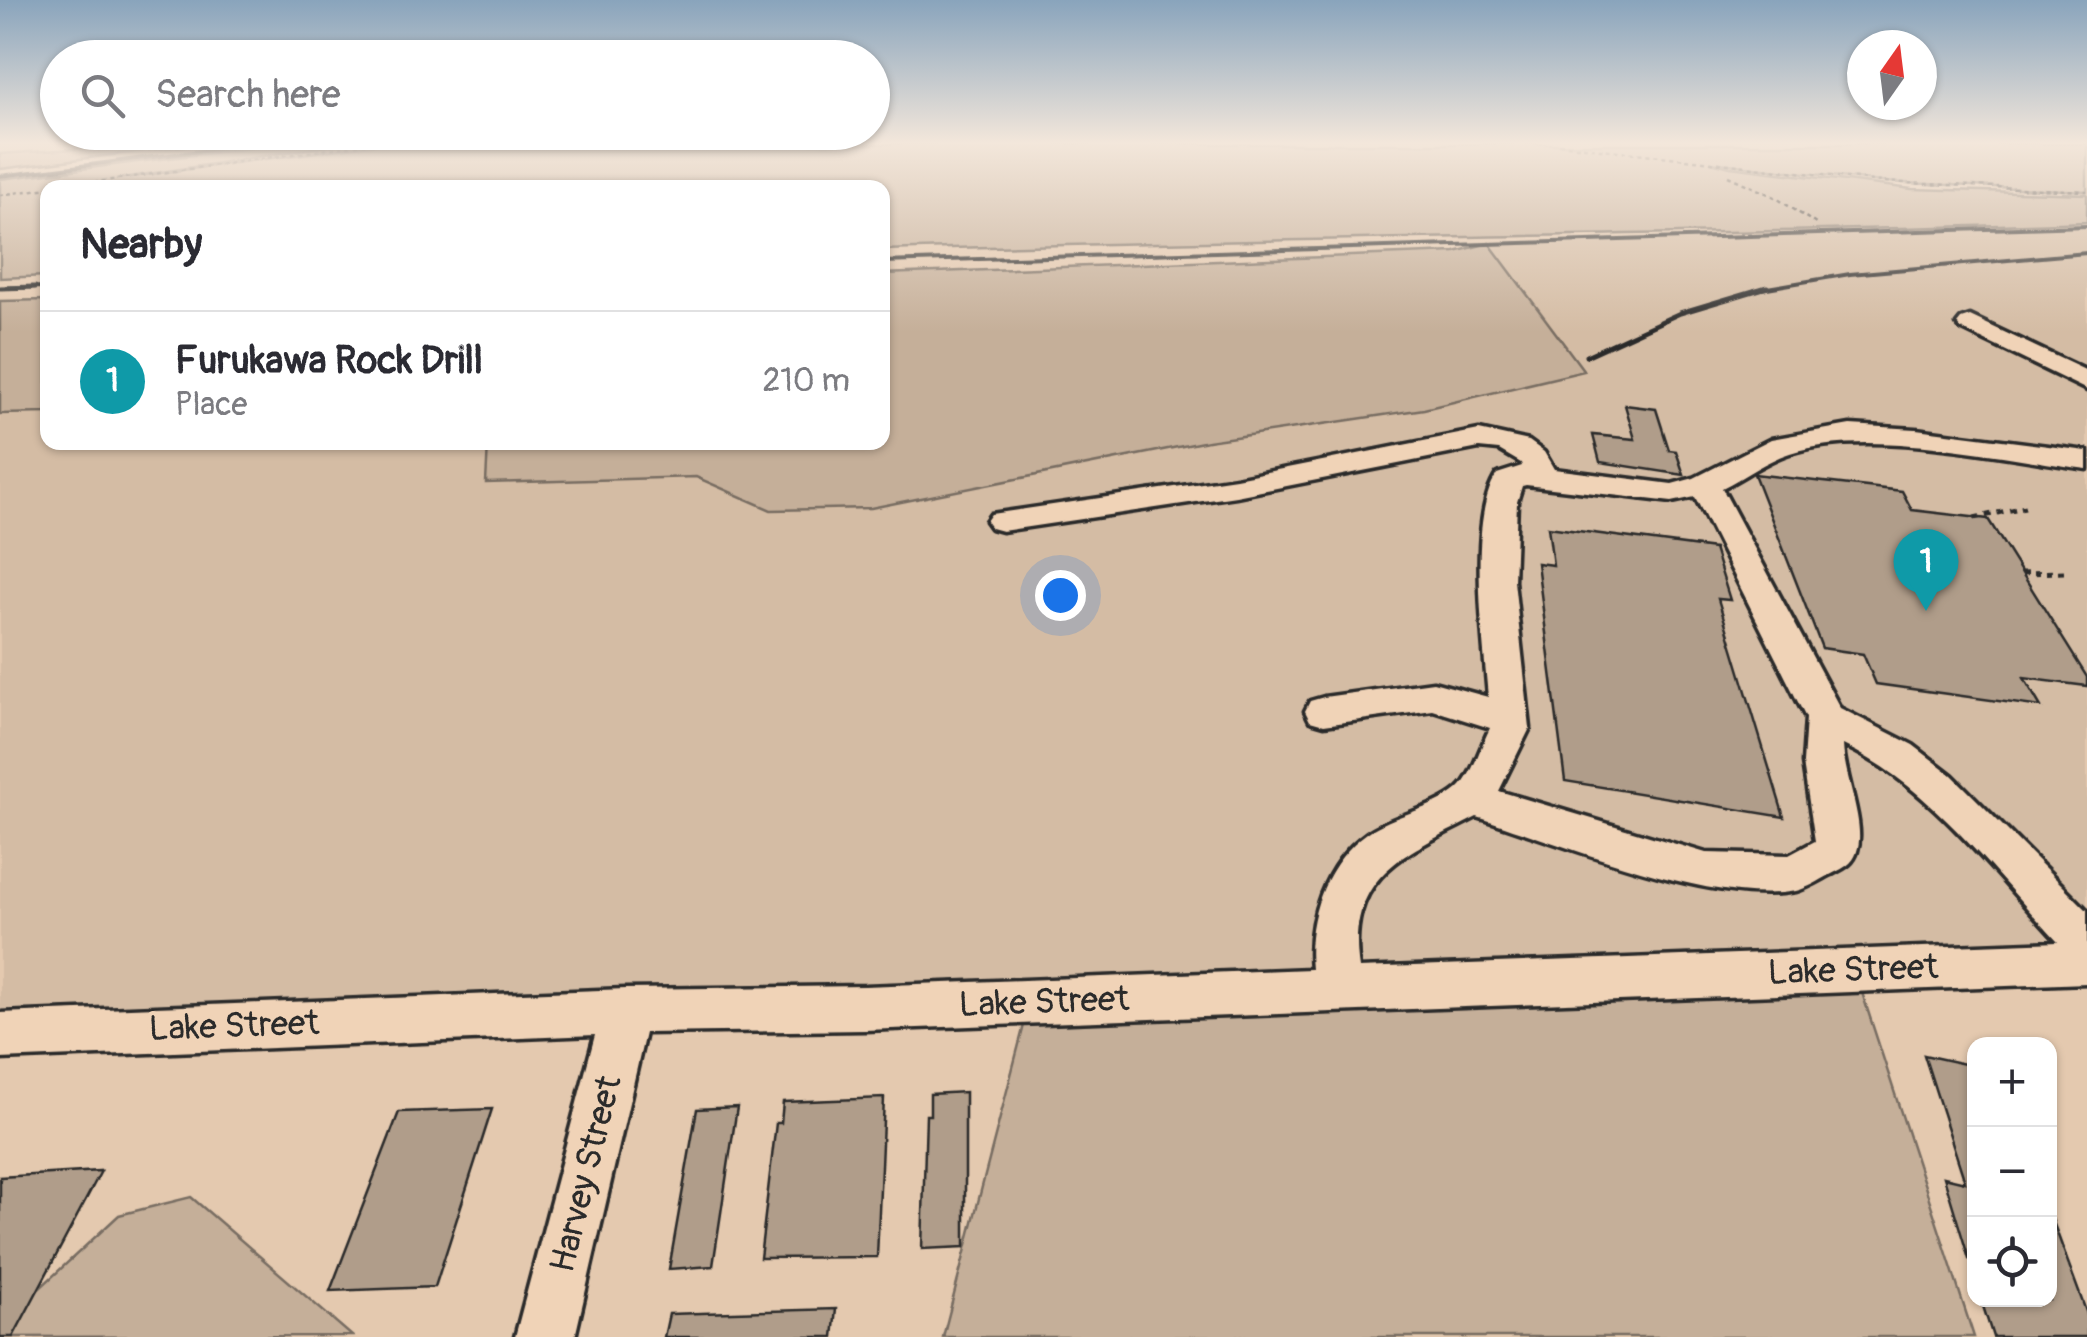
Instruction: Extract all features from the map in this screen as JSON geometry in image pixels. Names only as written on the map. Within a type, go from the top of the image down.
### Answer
[{"type":"street","points":[[1970,324],[2087,382]]},
{"type":"street","points":[[1338,992],[1332,946],[1335,920],[1354,873],[1383,845],[1474,800],[1505,740],[1508,716],[1496,582],[1503,488],[1508,481],[1522,475],[1672,493],[1706,485],[1782,446],[1850,434],[1916,438],[2087,460]]},
{"type":"street","points":[[1002,521],[1236,486],[1479,439],[1505,441],[1529,452],[1539,466],[1540,478]]},
{"type":"street","points":[[1706,485],[1826,718],[1899,756],[1936,786],[2087,942]]},
{"type":"street","points":[[1324,711],[1432,696],[1508,716]]},
{"type":"street","points":[[1474,800],[1706,871],[1758,875],[1794,872],[1836,852],[1840,834],[1821,746],[1826,718]]},
{"type":"street","name":"Lake Street","points":[[0,1036],[626,1010],[865,1008],[2087,962]]},
{"type":"street","name":"Harvey Street","points":[[546,1337],[626,1010]]},
{"type":"path","points":[[1789,206],[1816,224]]},
{"type":"path","points":[[1974,518],[2026,507]]},
{"type":"path","points":[[2022,573],[2067,572]]},
{"type":"shaded area","points":[[0,206],[40,206],[40,276],[0,278]]},
{"type":"shaded area","points":[[890,206],[2087,206],[2087,222],[890,250]]},
{"type":"shaded area","points":[[2087,226],[2087,962],[0,1036],[0,414],[40,413],[40,450],[488,450],[486,483],[696,477],[771,510],[1424,409],[1583,371],[1489,243]]},
{"type":"shaded area","points":[[1489,243],[1584,371],[1424,409],[1208,441],[871,508],[771,510],[696,477],[486,483],[488,450],[890,450],[890,274],[1455,252]]},
{"type":"shaded area","points":[[40,300],[40,413],[0,414],[0,301]]},
{"type":"shaded area","points":[[1854,968],[1974,1337],[943,1337],[1030,1002]]},
{"type":"shaded area","points":[[191,1197],[352,1336],[0,1337],[0,1325],[119,1215]]},
{"type":"building","points":[[1625,405],[1656,409],[1669,450],[1676,451],[1684,475],[1600,462],[1593,435],[1635,439]]},
{"type":"building","points":[[1754,474],[1902,491],[1912,510],[1988,519],[2087,677],[2087,686],[2024,678],[2041,707],[1876,684],[1863,654],[1822,648]]},
{"type":"building","points":[[1548,527],[1714,549],[1730,600],[1718,599],[1784,817],[1565,781],[1537,563],[1553,565]]},
{"type":"building","points":[[1924,1055],[1967,1064],[1967,1252],[1944,1177],[1965,1182]]},
{"type":"building","points":[[965,1092],[965,1247],[922,1249],[930,1094]]},
{"type":"building","points":[[884,1098],[877,1257],[760,1258],[776,1123],[781,1123],[783,1102]]},
{"type":"building","points":[[737,1107],[713,1266],[669,1269],[697,1109]]},
{"type":"building","points":[[492,1109],[435,1287],[330,1291],[399,1112]]},
{"type":"building","points":[[101,1171],[13,1337],[0,1337],[0,1177]]},
{"type":"building","points":[[2057,1233],[2087,1314],[2087,1337],[1993,1337],[1983,1307],[2057,1307]]},
{"type":"building","points":[[836,1309],[833,1337],[664,1337],[669,1314]]},
{"type":"railway","points":[[890,262],[2087,226]]},
{"type":"railway","points":[[1759,289],[1850,274],[2087,253]]},
{"type":"railway","points":[[35,287],[0,288],[40,287]]},
{"type":"railway","points":[[1759,289],[1767,287]]},
{"type":"railway","points":[[1586,356],[1680,313],[1759,289]]},
{"type":"railway","points":[[1755,290],[1759,289]]},
{"type":"place","name":"Furukawa Rock Drill","points":[[1926,611]]}]
